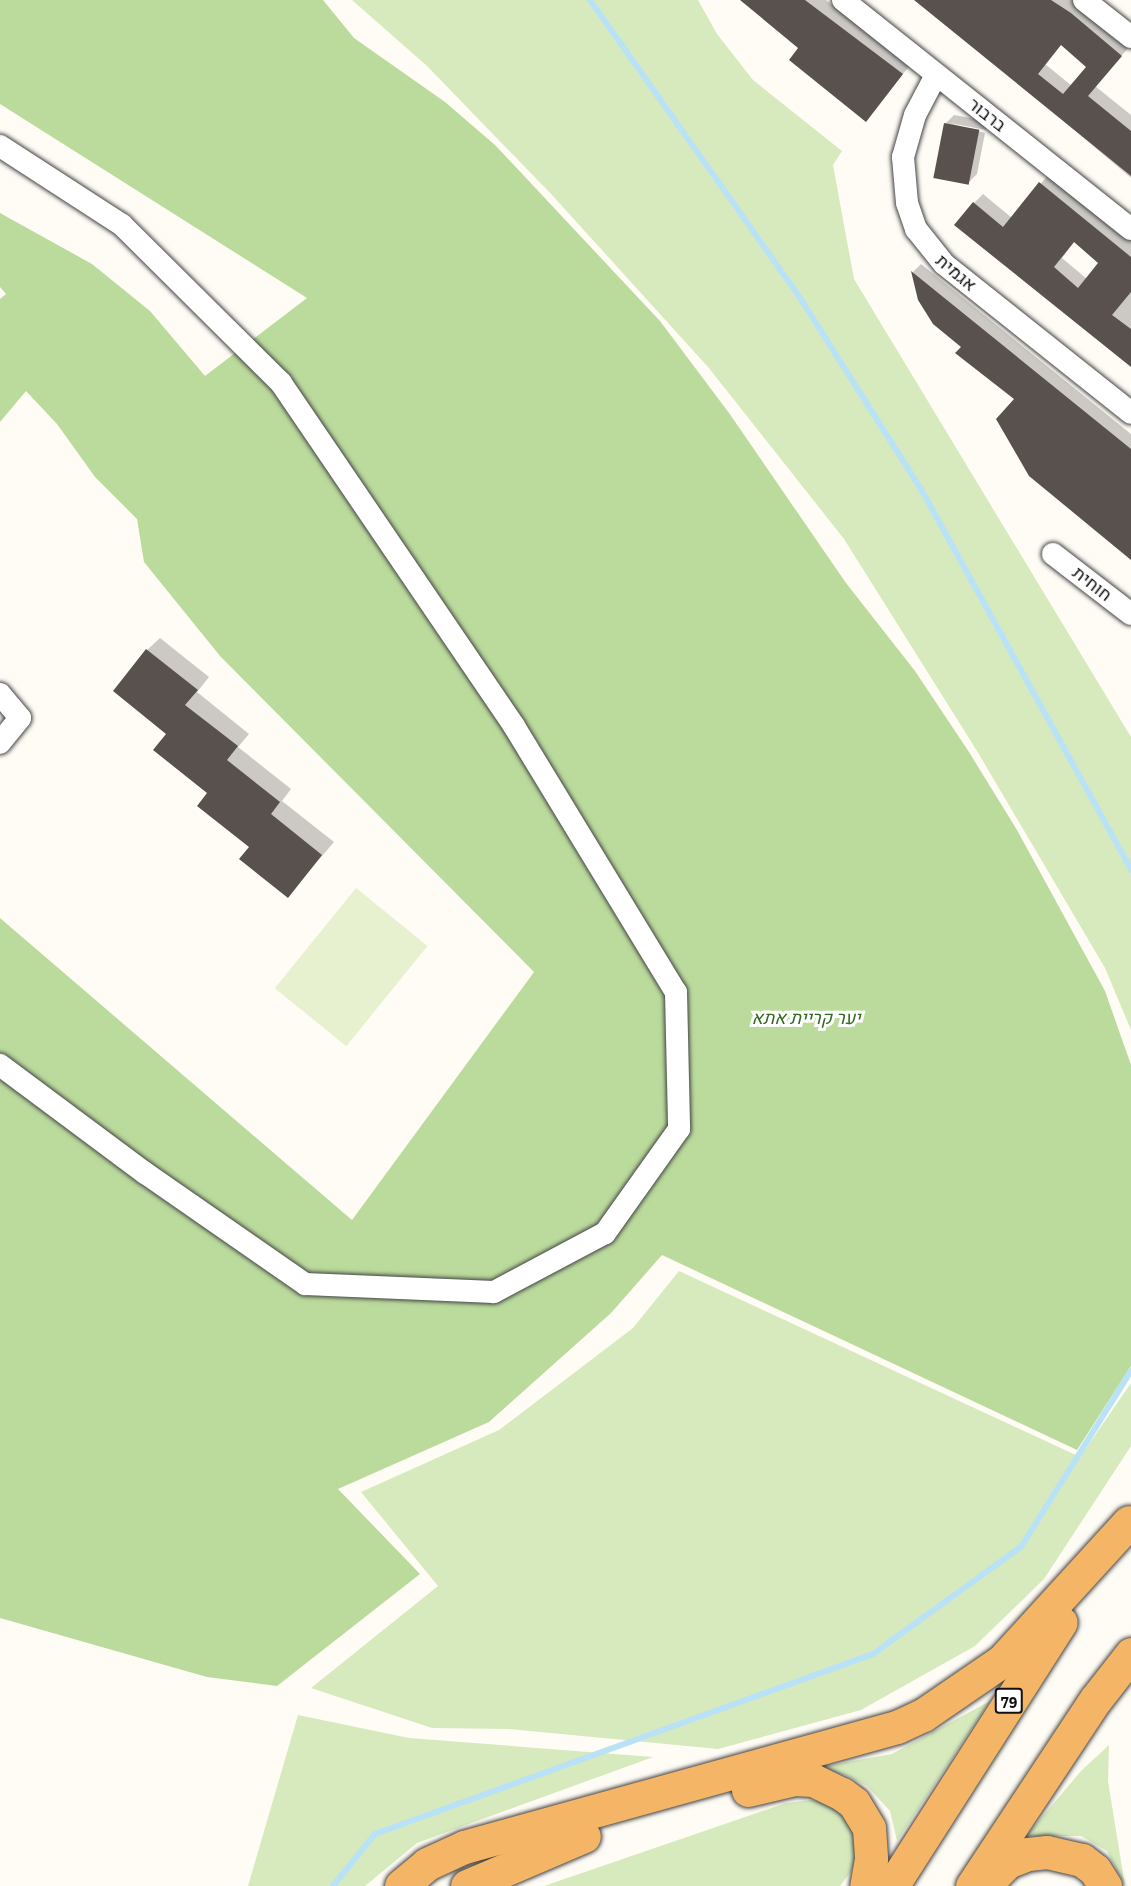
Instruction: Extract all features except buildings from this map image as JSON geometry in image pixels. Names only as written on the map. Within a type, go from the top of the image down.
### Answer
[{"type":"highway","points":[[401,1886],[427,1864],[464,1847],[897,1727],[923,1715],[1002,1661],[1130,1520]]},
{"type":"highway","name":"79","points":[[892,1886],[1030,1667],[1130,1520]]},
{"type":"highway","points":[[972,1886],[1058,1754],[1131,1654]]},
{"type":"highway","points":[[434,1886],[484,1864],[776,1782],[813,1780],[828,1785],[854,1803],[869,1828],[871,1859],[866,1886]]},
{"type":"highway","points":[[467,1886],[584,1836]]},
{"type":"highway","points":[[984,1886],[1007,1862],[1028,1854],[1064,1853],[1100,1880]]},
{"type":"street","name":"ברבור","points":[[843,0],[1131,229]]},
{"type":"street","points":[[1084,0],[1131,37]]},
{"type":"street","name":"אגמית","points":[[936,75],[915,115],[903,157],[907,203],[916,228],[944,264],[1131,413]]},
{"type":"street","points":[[0,146],[122,225],[281,383],[514,726],[676,992],[679,1129],[605,1233],[494,1292],[305,1284],[145,1173],[0,1065]]},
{"type":"street","name":"חוחית","points":[[1053,555],[1131,614]]},
{"type":"street","points":[[0,694],[20,718],[0,743]]},
{"type":"green space","name":"יער קריית אתא","points":[[0,0],[323,0],[354,38],[445,102],[495,145],[660,321],[729,413],[846,583],[915,671],[969,752],[1017,830],[1105,991],[1131,1065],[1131,1366],[1077,1450],[662,1255],[611,1313],[489,1422],[338,1489],[420,1574],[277,1686],[207,1677],[0,1618],[0,918],[352,1220],[534,972],[220,656],[144,562],[137,519],[95,477],[57,424],[26,391],[0,422],[0,299],[6,294],[0,287],[0,213],[92,264],[150,311],[205,376],[307,298],[0,104]]},
{"type":"green space","points":[[352,0],[698,0],[717,34],[753,80],[842,151],[833,165],[854,279],[1131,737],[1131,1030],[1105,968],[977,751],[844,539],[708,367],[552,195],[427,66]]},
{"type":"green space","points":[[356,888],[427,946],[346,1046],[275,988]]},
{"type":"green space","points":[[679,1271],[1080,1457],[1131,1383],[1131,1446],[1044,1579],[975,1646],[861,1710],[718,1749],[509,1729],[432,1728],[311,1688],[438,1586],[361,1492],[499,1430],[633,1328]]},
{"type":"green space","points":[[990,1701],[897,1841],[890,1811],[867,1786],[845,1775],[813,1768],[892,1754]]},
{"type":"green space","points":[[298,1715],[409,1738],[653,1757],[417,1843],[365,1886],[248,1886]]},
{"type":"green space","points":[[1109,1745],[1108,1781],[1125,1886],[1107,1851],[1081,1836],[1026,1836],[1081,1771]]},
{"type":"green space","points":[[811,1800],[830,1803],[845,1813],[859,1847],[851,1872],[840,1886],[544,1886],[786,1803]]},
{"type":"waterway","points":[[590,0],[802,301],[921,489],[1131,870]]},
{"type":"waterway","points":[[333,1886],[375,1834],[873,1654],[1021,1547],[1131,1371]]}]
